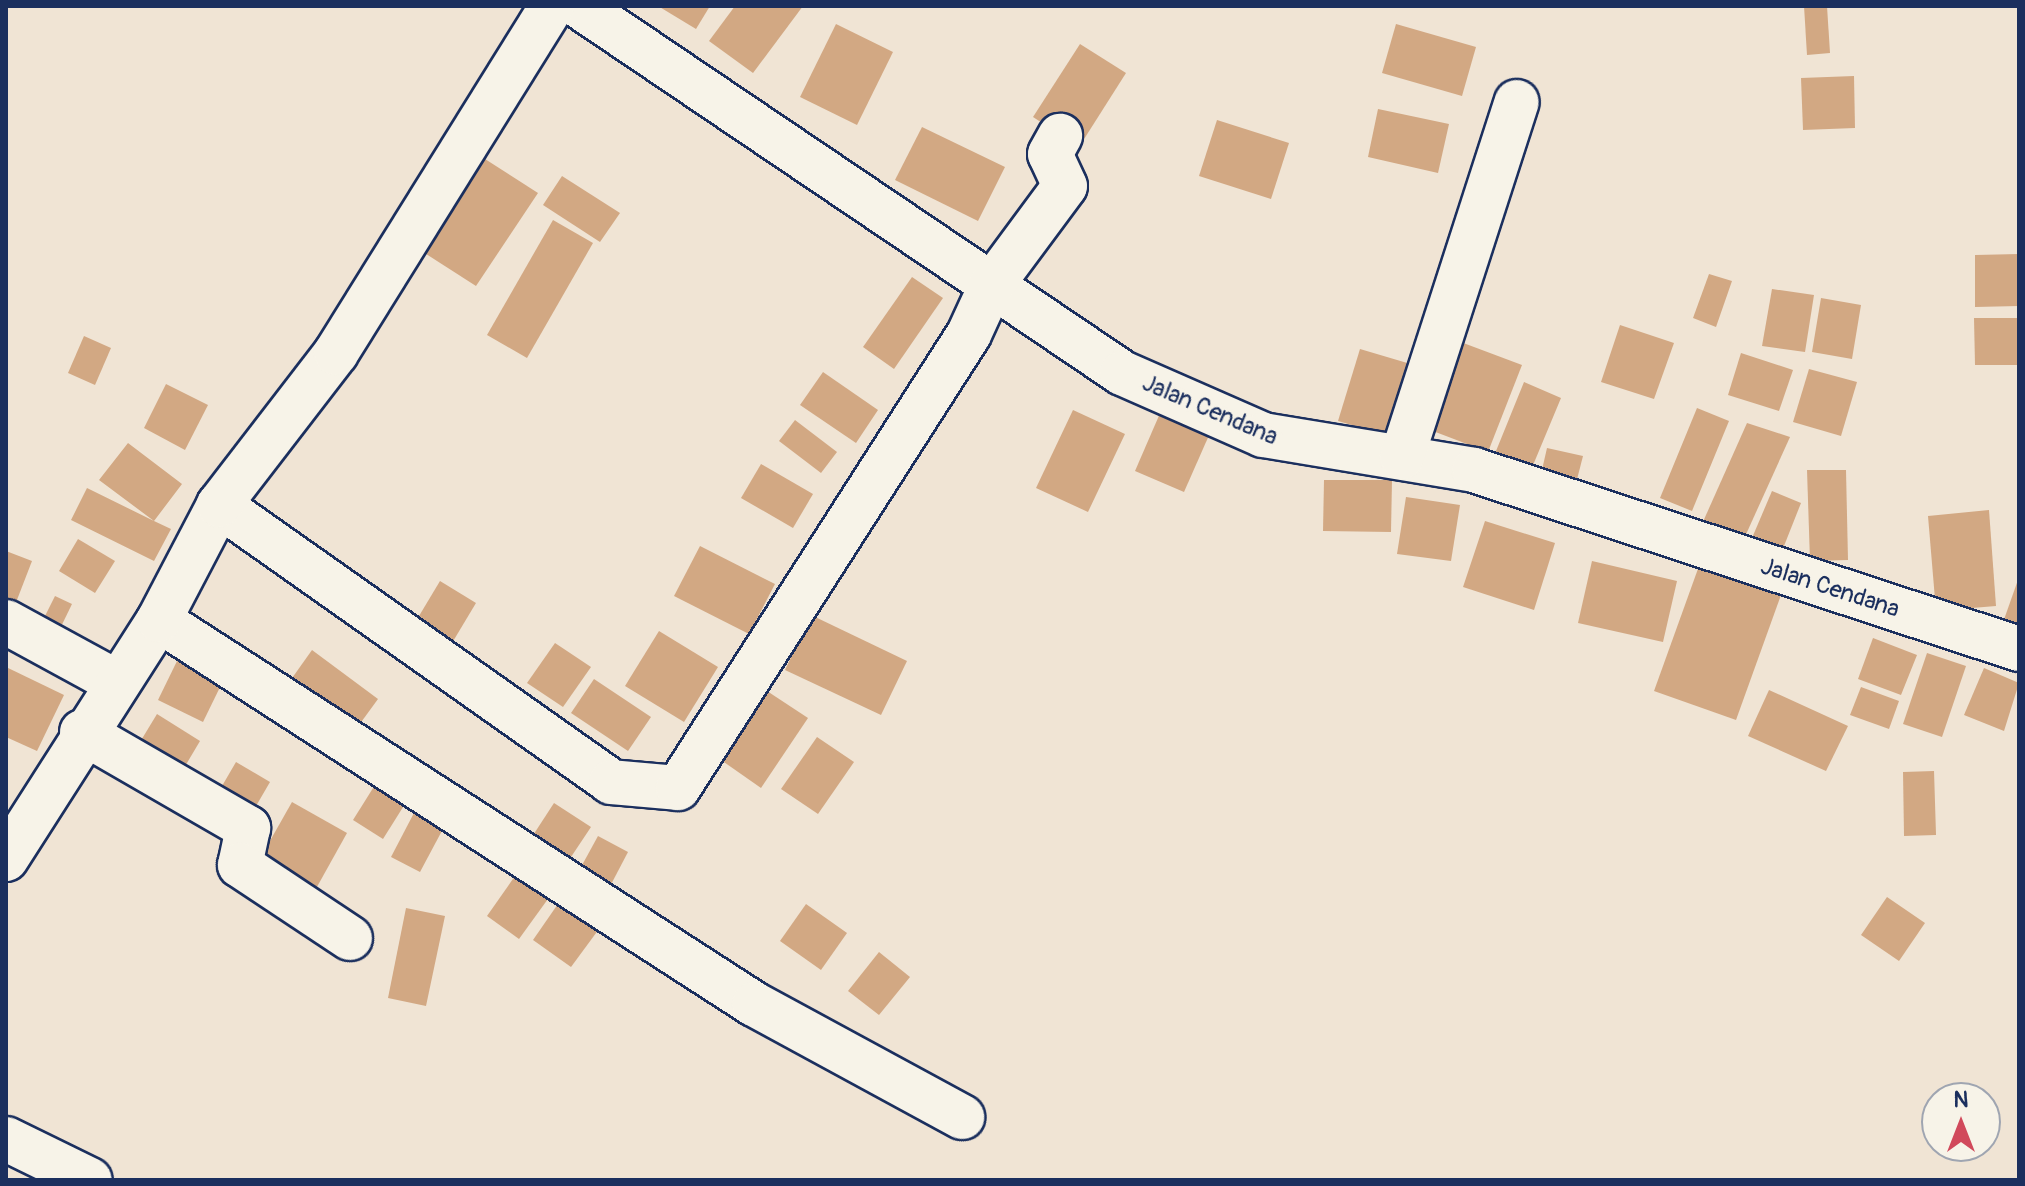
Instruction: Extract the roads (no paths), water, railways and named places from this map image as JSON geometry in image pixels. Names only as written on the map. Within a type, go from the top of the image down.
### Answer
[{"type":"street","points":[[6,859],[114,681],[159,620],[219,505],[336,353],[552,6]]},
{"type":"street","name":"Jalan Cendana","points":[[579,6],[1122,373],[1263,435],[1474,470],[2019,649]]},
{"type":"street","points":[[1402,457],[1517,102]]},
{"type":"street","points":[[219,505],[611,782],[678,788],[969,334],[991,286],[1065,186],[1050,154],[1060,136]]},
{"type":"street","points":[[159,620],[754,1004],[962,1117]]},
{"type":"street","points":[[6,622],[114,681]]},
{"type":"street","points":[[82,732],[248,828],[240,865],[350,938]]},
{"type":"street","points":[[6,1139],[90,1180]]}]
